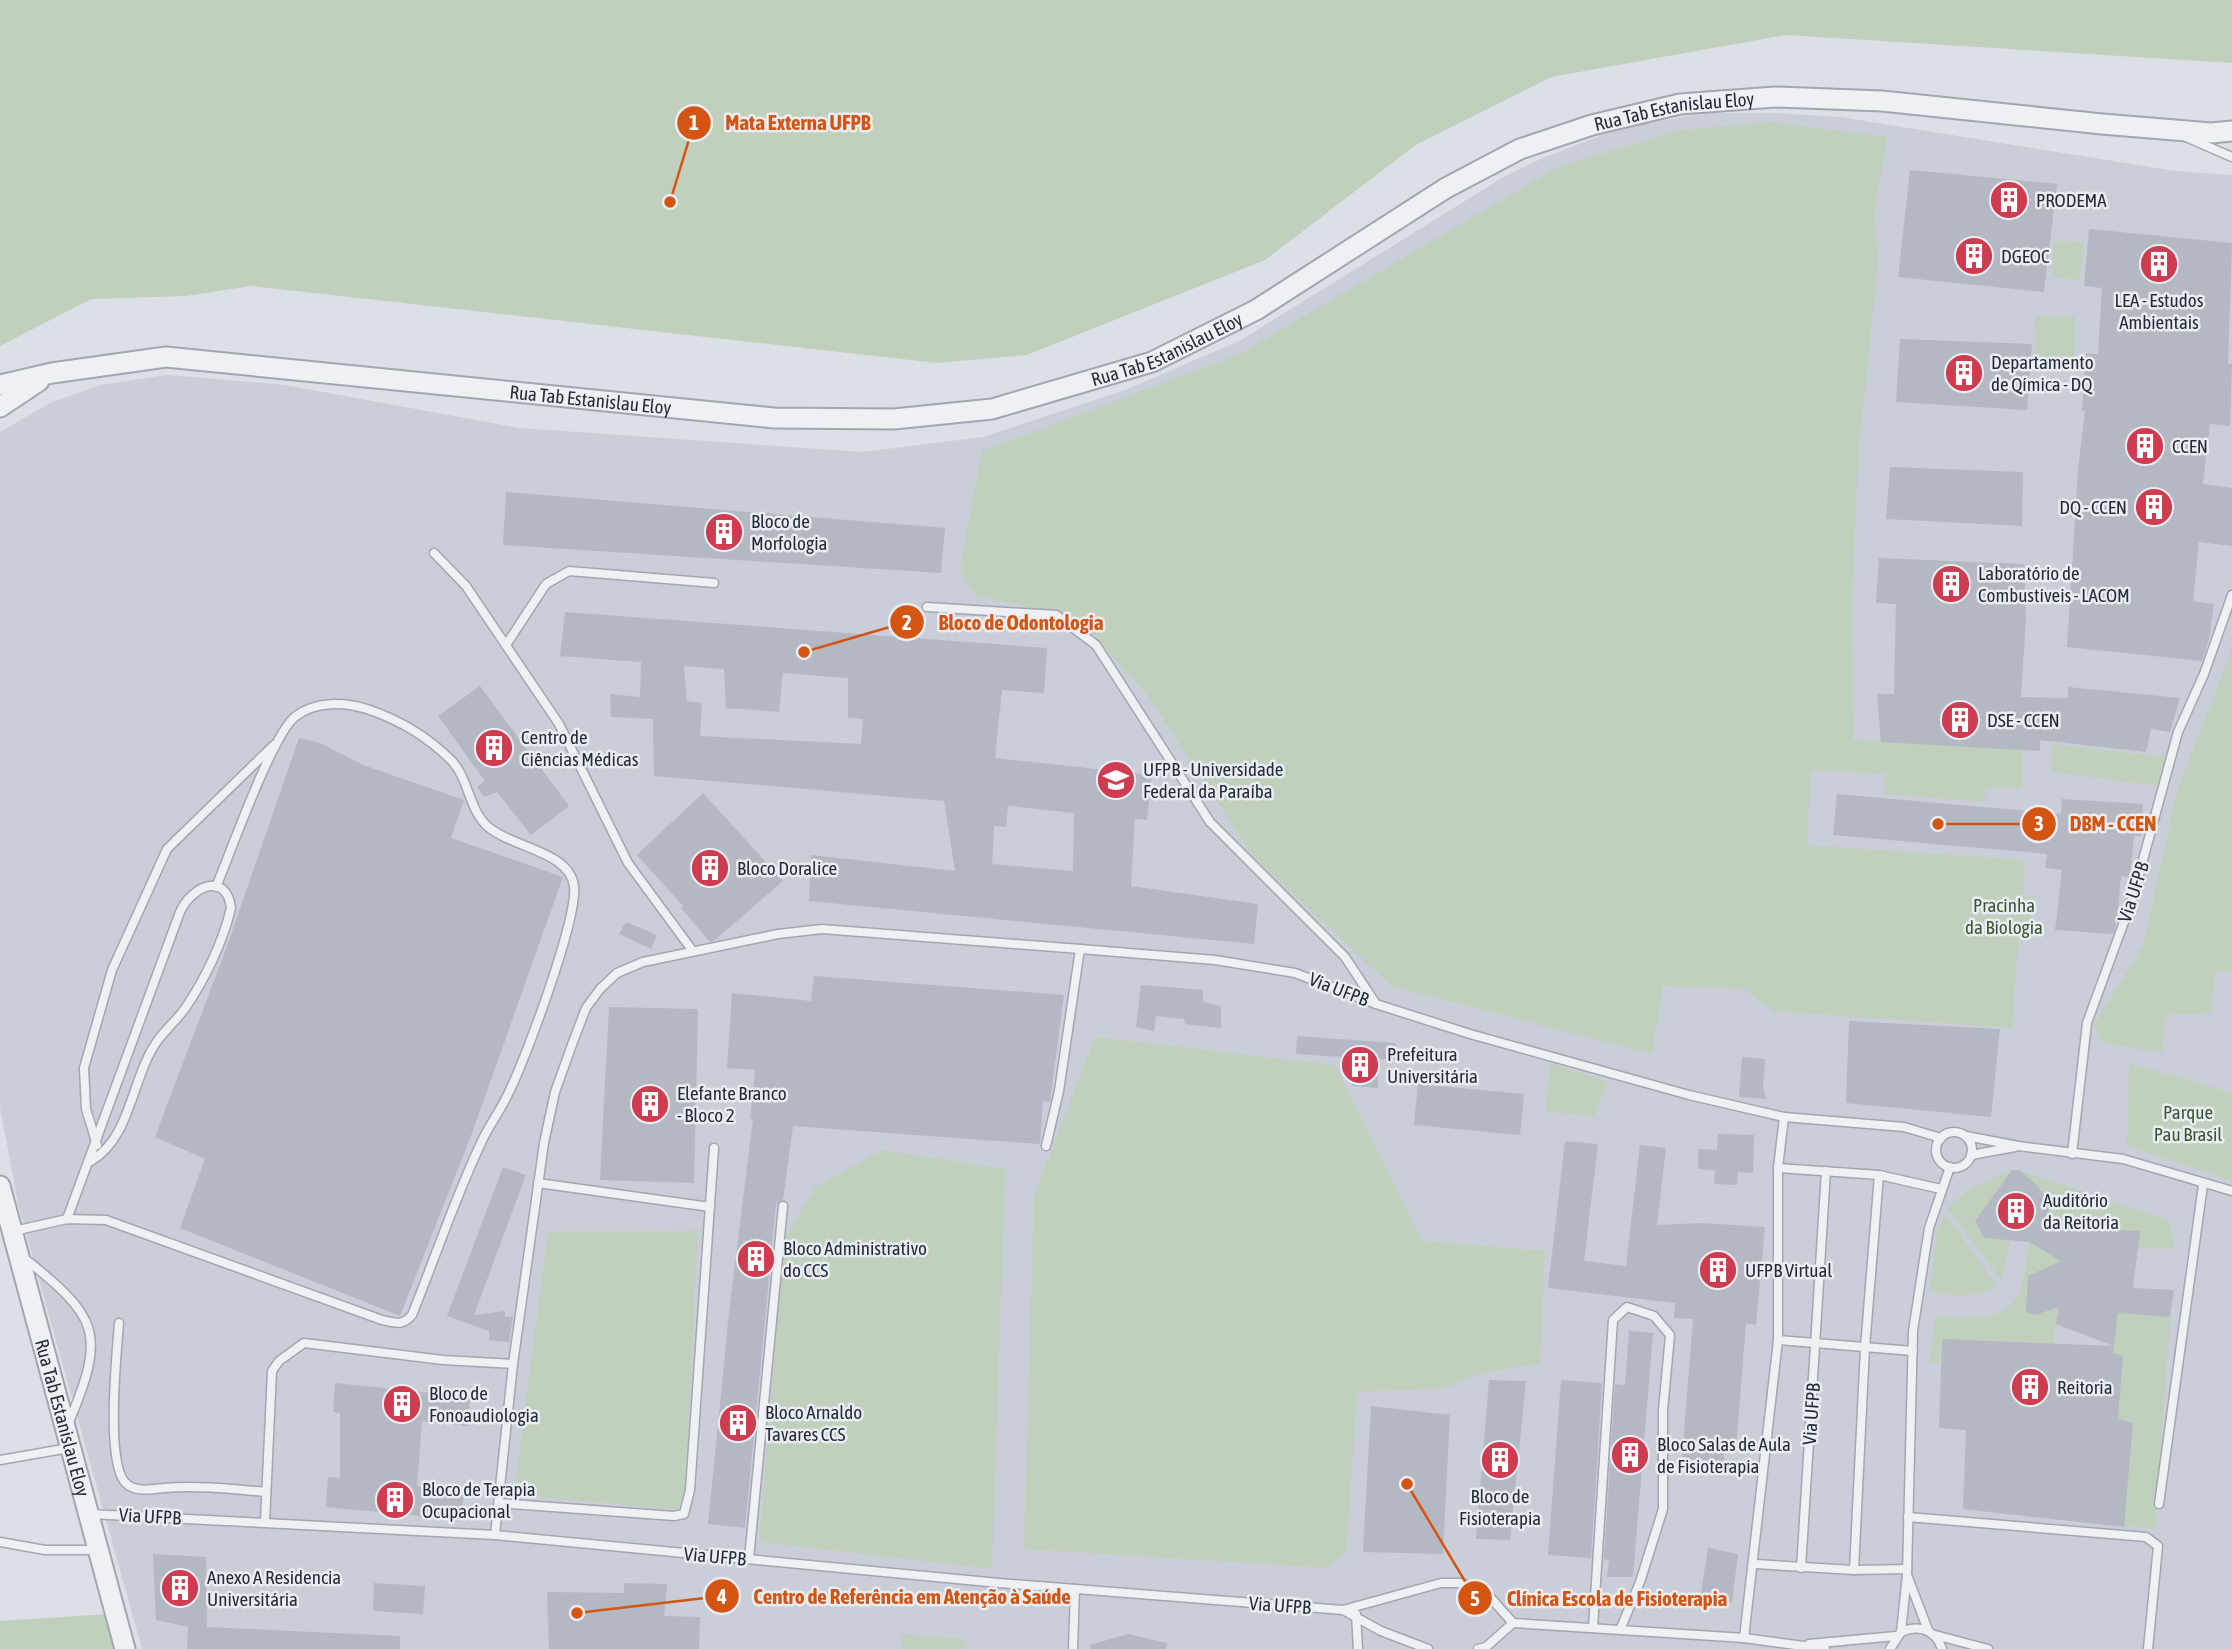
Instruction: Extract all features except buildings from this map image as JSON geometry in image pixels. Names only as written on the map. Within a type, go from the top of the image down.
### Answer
[{"type":"street","name":"Rua Tab Estanislau Eloy","points":[[0,385],[52,373],[166,357],[774,418],[894,419],[992,410],[1152,362],[1256,310],[1446,188],[1520,149],[1592,125],[1680,104],[1774,97],[1882,101],[2167,129],[2232,131]]},
{"type":"street","name":"Rua Tab Estanislau Eloy","points":[[0,407],[52,373]]},
{"type":"street","name":"Rua Tab Estanislau Eloy","points":[[0,1186],[86,1513],[125,1649]]},
{"type":"lane","points":[[2167,129],[2232,157]]},
{"type":"lane","points":[[434,553],[466,586],[559,723],[628,863],[692,950]]},
{"type":"lane","points":[[506,645],[545,584],[569,571],[714,583]]},
{"type":"lane","name":"Via UFPB","points":[[2072,1154],[2087,1023],[2132,900],[2179,732],[2204,674],[2232,595]]},
{"type":"lane","points":[[927,607],[1056,615],[1096,645],[1210,822],[1345,957],[1376,1004]]},
{"type":"lane","points":[[12,1231],[68,1219],[106,1220],[382,1320],[399,1324],[406,1322],[412,1315],[480,1144],[514,1080],[570,924],[574,885],[565,867],[552,858],[505,840],[485,824],[455,764],[407,724],[354,705],[326,704],[308,709],[294,717],[282,730],[216,887]]},
{"type":"lane","points":[[97,1144],[86,1110],[84,1068],[111,970],[167,849],[203,811],[276,743]]},
{"type":"lane","points":[[68,1219],[184,902],[202,886],[216,887],[225,894],[230,908],[202,980],[186,1008],[158,1040],[137,1081],[116,1139],[102,1155],[91,1161]]},
{"type":"lane","name":"Via UFPB","points":[[495,1535],[513,1364],[538,1183],[555,1092],[586,1008],[617,973],[643,962],[778,934],[822,929],[1215,960],[1295,973],[1376,1004],[1676,1092],[1784,1117],[1904,1127],[1941,1138]]},
{"type":"lane","points":[[1046,1146],[1059,1091],[1080,949]]},
{"type":"lane","name":"Via UFPB","points":[[1744,1638],[1755,1564],[1778,1340],[1778,1168],[1784,1117]]},
{"type":"lane","points":[[1966,1136],[1971,1143],[1971,1155],[1965,1164],[1950,1167],[1943,1164],[1937,1154],[1941,1138],[1956,1132],[2018,1146],[2123,1159],[2203,1185],[2232,1191]]},
{"type":"lane","points":[[1971,1155],[2018,1146]]},
{"type":"lane","points":[[499,1503],[674,1516],[684,1514],[690,1490],[714,1148]]},
{"type":"lane","points":[[1890,1649],[1899,1634],[1907,1572],[1913,1351],[1927,1239],[1950,1167]]},
{"type":"lane","points":[[1778,1168],[1879,1175],[1941,1189]]},
{"type":"lane","name":"Via UFPB","points":[[1801,1568],[1826,1171]]},
{"type":"lane","points":[[1854,1570],[1865,1348],[1879,1175]]},
{"type":"lane","points":[[538,1183],[710,1207]]},
{"type":"lane","points":[[2159,1504],[2203,1185]]},
{"type":"lane","points":[[749,1559],[783,1206]]},
{"type":"lane","points":[[0,1460],[67,1439],[86,1382],[93,1344],[85,1318],[66,1292],[18,1253]]},
{"type":"lane","points":[[1593,1628],[1613,1320],[1627,1307],[1654,1316],[1670,1335],[1663,1410],[1663,1508],[1640,1582],[1620,1630]]},
{"type":"lane","points":[[119,1323],[114,1422],[118,1474],[128,1486],[144,1490],[222,1488],[266,1492]]},
{"type":"lane","points":[[1778,1340],[1913,1351]]},
{"type":"lane","points":[[265,1522],[272,1371],[279,1361],[304,1343],[443,1360],[513,1364]]},
{"type":"lane","name":"Via UFPB","points":[[86,1513],[495,1535],[1075,1589],[1343,1610],[1381,1631],[1428,1649]]},
{"type":"lane","points":[[1908,1517],[2146,1537],[2158,1546],[2148,1649]]},
{"type":"lane","points":[[0,1542],[45,1550],[97,1550]]},
{"type":"lane","points":[[1755,1564],[1907,1572]]},
{"type":"lane","points":[[1907,1572],[1932,1633],[1942,1649]]},
{"type":"lane","name":"Via UFPB","points":[[1343,1610],[1441,1583],[1462,1583],[1490,1597],[1513,1623]]},
{"type":"lane","points":[[1073,1649],[1075,1589]]},
{"type":"lane","points":[[1356,1605],[1358,1649]]},
{"type":"lane","points":[[1478,1649],[1486,1647],[1513,1623],[1744,1638],[1806,1644],[1825,1649]]},
{"type":"lane","points":[[1806,1644],[1899,1634],[1910,1628],[1989,1649]]},
{"type":"shaded area","name":"UFPB - Universidade Federal da Paraíba","points":[[1707,113],[1840,117],[2175,171],[2232,175],[2232,1649],[142,1649],[18,1204],[0,1107],[0,432],[50,403],[100,385],[167,375],[285,385],[519,428],[863,452],[983,437],[1128,389],[1241,340],[1502,178],[1541,159],[1602,135],[1648,123]]},
{"type":"green space","points":[[0,0],[2232,0],[2232,63],[1786,35],[1551,77],[1417,144],[1265,260],[1027,355],[937,363],[251,286],[186,296],[91,299],[0,346]]},
{"type":"green space","name":"Pracinha da Biologia","points":[[1771,122],[1887,137],[1874,212],[1878,265],[1859,444],[1852,592],[1853,739],[2022,748],[2022,788],[1986,788],[1984,802],[1884,794],[1885,774],[1811,770],[1807,845],[2025,860],[2023,896],[2035,896],[2028,930],[2019,932],[2012,1028],[1773,1011],[1744,989],[1663,986],[1652,1054],[1391,986],[1253,856],[1149,697],[1079,618],[976,596],[960,569],[982,451],[1240,354],[1558,167],[1681,130]]},
{"type":"green space","points":[[2053,241],[2083,242],[2080,280],[2053,277]]},
{"type":"green space","points":[[2035,316],[2075,317],[2074,368],[2036,371]]},
{"type":"green space","points":[[2232,649],[2232,971],[2215,972],[2210,1013],[2165,1015],[2162,1053],[2102,1042],[2094,1025],[2143,946],[2177,792]]},
{"type":"green space","points":[[2052,744],[2167,757],[2159,786],[2051,772]]},
{"type":"green space","points":[[1095,1037],[1335,1065],[1422,1241],[1545,1251],[1540,1363],[1479,1374],[1445,1388],[1357,1392],[1346,1552],[1326,1568],[1024,1549],[1034,1196]]},
{"type":"green space","points":[[1550,1063],[1608,1082],[1593,1117],[1546,1111]]},
{"type":"green space","name":"Parque Pau Brasil","points":[[2129,1063],[2232,1093],[2232,1181],[2127,1146]]},
{"type":"green space","points":[[882,1150],[1005,1169],[992,1569],[759,1542],[784,1239],[816,1187]]},
{"type":"green space","points":[[2012,1170],[1975,1221],[1984,1238],[2010,1241],[2001,1279],[1948,1209],[1969,1190]]},
{"type":"green space","points":[[2019,1170],[2169,1221],[2174,1249],[2138,1248],[2140,1231],[2052,1227],[2041,1195]]},
{"type":"green space","points":[[1946,1215],[1997,1286],[1964,1296],[1930,1289],[1937,1233]]},
{"type":"green space","points":[[698,1231],[684,1510],[514,1495],[548,1232]]},
{"type":"green space","points":[[2029,1242],[2051,1256],[2064,1258],[2063,1292],[2028,1277],[2026,1312],[2035,1315],[2044,1312],[2048,1301],[2059,1304],[2053,1343],[1942,1339],[1938,1363],[1930,1363],[1936,1316],[1984,1317],[2005,1310],[2014,1303],[2025,1274]]},
{"type":"green space","points":[[2118,1313],[2170,1317],[2155,1528],[2124,1526],[2133,1423],[2118,1419],[2123,1356],[2113,1353]]},
{"type":"green space","points":[[108,1614],[118,1649],[0,1649],[0,1621]]},
{"type":"green space","points":[[903,1634],[965,1639],[964,1649],[902,1649]]},
{"type":"place","name":"PRODEMA","points":[[2009,200]]},
{"type":"place","name":"Mata Externa UFPB","points":[[670,202]]},
{"type":"place","name":"DGEOC","points":[[1974,256]]},
{"type":"place","name":"LEA - Estudos Ambientais","points":[[2159,264]]},
{"type":"place","name":"Departamento de Qímica - DQ","points":[[1964,373]]},
{"type":"place","name":"CCEN","points":[[2145,446]]},
{"type":"place","name":"DQ - CCEN","points":[[2154,507]]},
{"type":"place","name":"Bloco de Morfologia","points":[[724,532]]},
{"type":"place","name":"Laboratório de Combustíveis - LACOM","points":[[1951,584]]},
{"type":"place","name":"Bloco de Odontologia","points":[[804,652]]},
{"type":"place","name":"DSE - CCEN","points":[[1960,720]]},
{"type":"place","name":"Centro de Ciências Médicas","points":[[494,748]]},
{"type":"place","name":"UFPB - Universidade Federal da Paraíba","points":[[1116,780]]},
{"type":"place","name":"DBM - CCEN","points":[[1938,824]]},
{"type":"place","name":"Bloco Doralice","points":[[710,868]]},
{"type":"place","name":"Prefeitura Universitária","points":[[1360,1065]]},
{"type":"place","name":"Elefante Branco - Bloco 2","points":[[650,1104]]},
{"type":"place","name":"Auditório da Reitoria","points":[[2016,1211]]},
{"type":"place","name":"Bloco Administrativo do CCS","points":[[756,1259]]},
{"type":"place","name":"UFPB Virtual","points":[[1718,1270]]},
{"type":"place","name":"Reitoria","points":[[2030,1387]]},
{"type":"place","name":"Bloco de Fonoaudiologia","points":[[402,1404]]},
{"type":"place","name":"Bloco Arnaldo Tavares CCS","points":[[738,1423]]},
{"type":"place","name":"Bloco Salas de Aula de Fisioterapia","points":[[1630,1455]]},
{"type":"place","name":"Bloco de Fisioterapia","points":[[1500,1460]]},
{"type":"place","name":"Clínica Escola de Fisioterapia","points":[[1407,1484]]},
{"type":"place","name":"Bloco de Terapia Ocupacional","points":[[395,1500]]},
{"type":"place","name":"Anexo A Residencia Universitária","points":[[180,1588]]},
{"type":"place","name":"Centro de Referência em Atenção à Saúde","points":[[577,1613]]}]
